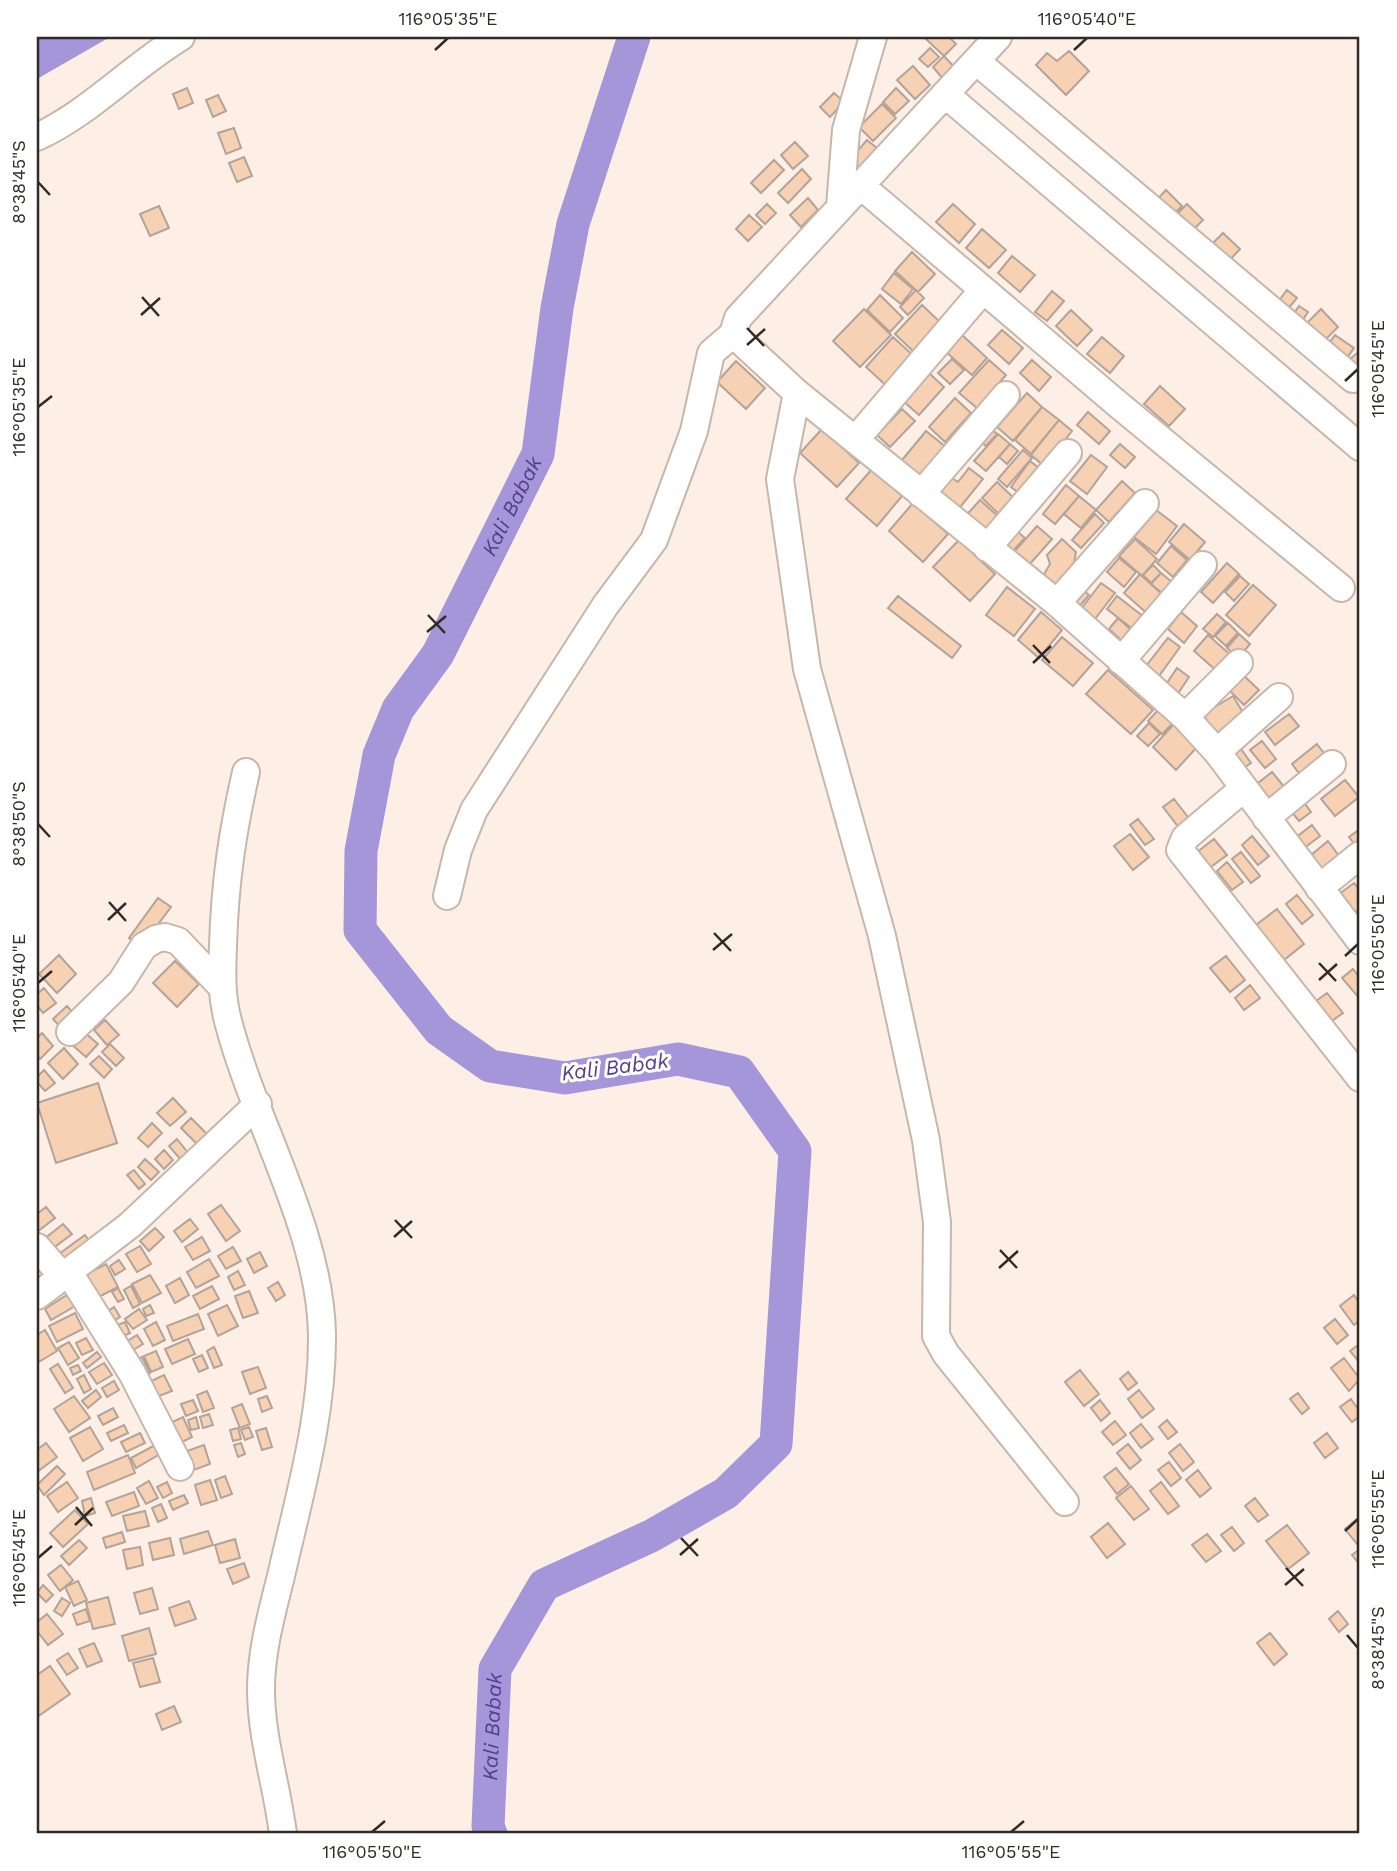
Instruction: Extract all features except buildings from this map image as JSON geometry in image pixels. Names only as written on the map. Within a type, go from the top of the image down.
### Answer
[{"type":"street","points":[[37,137],[85,111],[129,74],[181,37]]},
{"type":"street","points":[[840,207],[846,130],[873,37]]},
{"type":"street","points":[[447,896],[458,850],[486,789],[605,606],[654,540],[694,431],[711,353],[733,334],[738,318],[998,37]]},
{"type":"street","points":[[976,61],[1353,379]]},
{"type":"street","points":[[945,94],[1360,447]]},
{"type":"street","points":[[860,185],[1341,588]]},
{"type":"street","points":[[856,439],[984,290]]},
{"type":"street","points":[[733,334],[797,393],[1057,603],[1185,717],[1217,752],[1360,941]]},
{"type":"street","points":[[797,393],[780,479],[807,669],[883,936],[927,1147],[936,1222],[936,1336],[946,1354],[1065,1502]]},
{"type":"street","points":[[921,494],[1006,395]]},
{"type":"street","points":[[987,548],[1068,453]]},
{"type":"street","points":[[1057,603],[1145,503]]},
{"type":"street","points":[[1121,662],[1203,565]]},
{"type":"street","points":[[1185,717],[1239,663]]},
{"type":"street","points":[[1217,752],[1279,697]]},
{"type":"street","points":[[1266,818],[1332,764]]},
{"type":"street","points":[[246,772],[230,840],[221,986],[228,1021],[309,1255],[320,1298],[320,1380],[302,1485],[267,1633],[261,1687],[264,1735],[284,1834]]},
{"type":"street","points":[[1244,788],[1185,838],[1180,850],[1360,1078]]},
{"type":"street","points":[[1319,888],[1360,855]]},
{"type":"street","points":[[70,1032],[121,982],[145,946],[156,939],[165,937],[178,942],[221,986]]},
{"type":"street","points":[[37,1296],[67,1276],[167,1192],[258,1104]]},
{"type":"street","points":[[37,1247],[67,1276],[132,1373],[180,1467]]},
{"type":"shaded area","points":[[37,37],[110,37],[37,79]]},
{"type":"waterway","name":"Kali Babak","points":[[491,1834],[488,1826],[495,1669],[544,1585],[651,1536],[726,1493],[776,1444],[795,1151],[739,1072],[678,1059],[565,1078],[490,1066],[439,1030],[360,930],[361,851],[379,755],[398,709],[438,654],[538,454],[557,308],[573,224],[634,37]]}]
